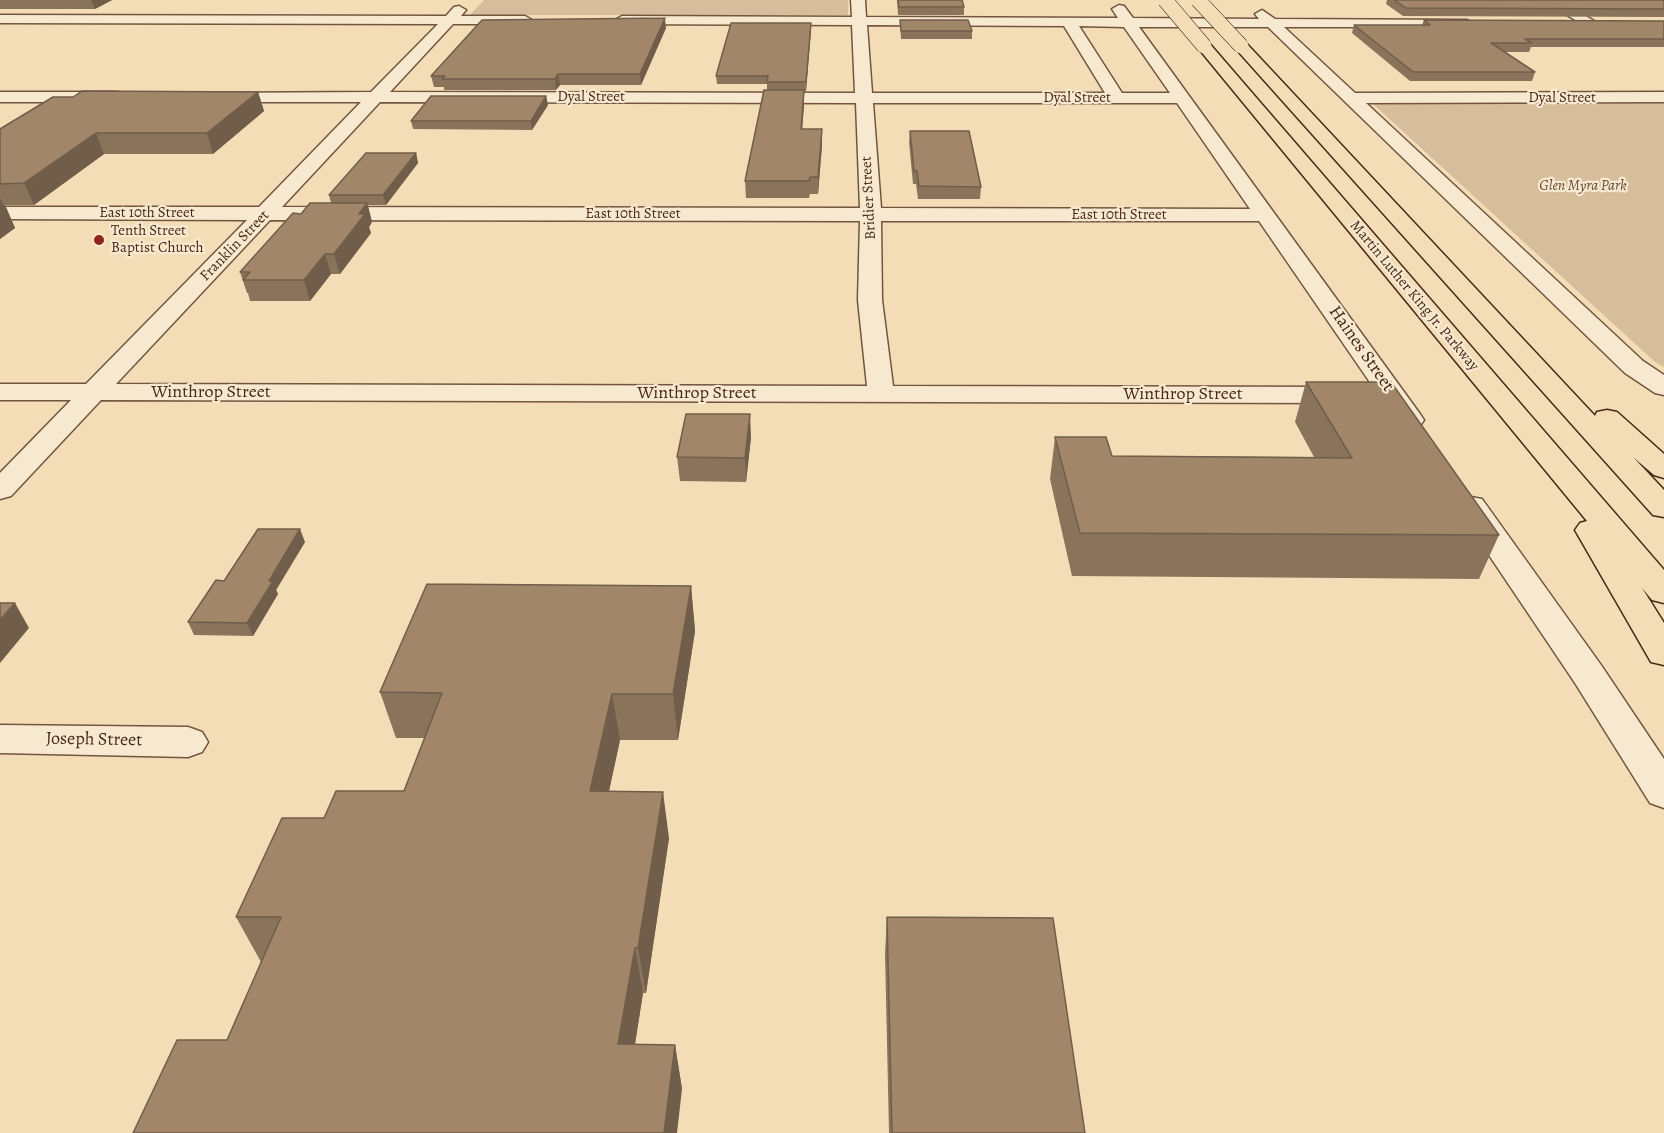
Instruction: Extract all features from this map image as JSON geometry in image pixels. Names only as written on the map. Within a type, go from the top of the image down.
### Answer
[{"type":"highway","name":"Martin Luther King Jr. Parkway","points":[[1165,0],[1664,592]]},
{"type":"highway","points":[[1198,0],[1664,508]]},
{"type":"highway","points":[[1487,314],[1664,469]]},
{"type":"highway","points":[[1545,452],[1664,653]]},
{"type":"street","name":"Franklin Street","points":[[0,490],[268,213],[469,0]]},
{"type":"street","name":"Bridier Street","points":[[858,0],[871,214],[870,300],[881,395]]},
{"type":"street","name":"Haines Street","points":[[1113,0],[1428,444]]},
{"type":"street","points":[[1549,0],[1597,24],[1556,24]]},
{"type":"street","points":[[0,19],[29,4]]},
{"type":"street","points":[[1255,7],[1634,367],[1664,387]]},
{"type":"street","points":[[1352,12],[1367,24]]},
{"type":"street","points":[[0,19],[543,20]]},
{"type":"street","points":[[602,20],[1486,24]]},
{"type":"street","points":[[1068,21],[1117,98]]},
{"type":"street","points":[[0,97],[130,97]]},
{"type":"street","name":"Dyal Street","points":[[201,97],[1183,98]]},
{"type":"street","name":"Dyal Street","points":[[1351,98],[1664,98]]},
{"type":"street","name":"East 10th Street","points":[[0,213],[1266,215]]},
{"type":"street","name":"Winthrop Street","points":[[0,392],[1393,395]]},
{"type":"street","points":[[1455,483],[1588,674],[1664,792]]},
{"type":"street","name":"Joseph Street","points":[[0,739],[188,742]]},
{"type":"green space","points":[[484,0],[848,0],[848,15],[470,15]]},
{"type":"green space","name":"Glen Myra Park","points":[[1664,103],[1664,367],[1655,362],[1373,104]]},
{"type":"building","points":[[898,0],[962,0],[964,7],[899,7]]},
{"type":"building","points":[[1394,0],[1664,0],[1664,9],[1406,8]]},
{"type":"building","points":[[665,18],[640,74],[558,74],[555,79],[442,79],[445,76],[431,76],[482,20]]},
{"type":"building","points":[[900,20],[968,20],[972,31],[901,31]]},
{"type":"building","points":[[1424,20],[1664,21],[1664,39],[1525,39],[1532,43],[1491,43],[1535,72],[1413,72],[1354,25],[1430,25]]},
{"type":"building","points":[[731,23],[811,23],[806,82],[767,82],[768,76],[716,76]]},
{"type":"building","points":[[764,90],[804,90],[801,129],[822,129],[818,177],[810,177],[809,181],[745,181]]},
{"type":"building","points":[[82,91],[258,92],[207,133],[96,133],[24,183],[0,184],[0,129],[53,97],[73,97]]},
{"type":"building","points":[[431,96],[546,96],[531,121],[411,121]]},
{"type":"building","points":[[910,131],[969,131],[981,187],[919,186],[917,171],[914,171]]},
{"type":"building","points":[[366,153],[416,153],[383,195],[329,195]]},
{"type":"building","points":[[310,203],[367,203],[359,214],[365,214],[334,254],[325,254],[304,280],[243,280],[250,272],[240,272],[293,213],[301,214]]},
{"type":"building","points":[[1306,382],[1391,382],[1499,535],[1080,533],[1055,437],[1106,437],[1112,456],[1352,458]]},
{"type":"building","points":[[686,414],[750,414],[745,458],[677,457]]},
{"type":"building","points":[[258,529],[300,529],[269,581],[273,581],[247,623],[188,622],[216,580],[224,581]]},
{"type":"building","points":[[427,584],[691,586],[673,694],[612,694],[590,791],[663,792],[638,948],[635,948],[618,1044],[675,1045],[664,1133],[133,1133],[177,1040],[227,1040],[281,917],[236,917],[282,818],[324,818],[336,791],[404,791],[442,693],[380,692]]},
{"type":"building","points":[[0,603],[15,603],[0,620]]},
{"type":"building","points":[[887,917],[1053,918],[1085,1133],[892,1133]]},
{"type":"place","name":"Tenth Street Baptist Church","points":[[99,240]]}]
